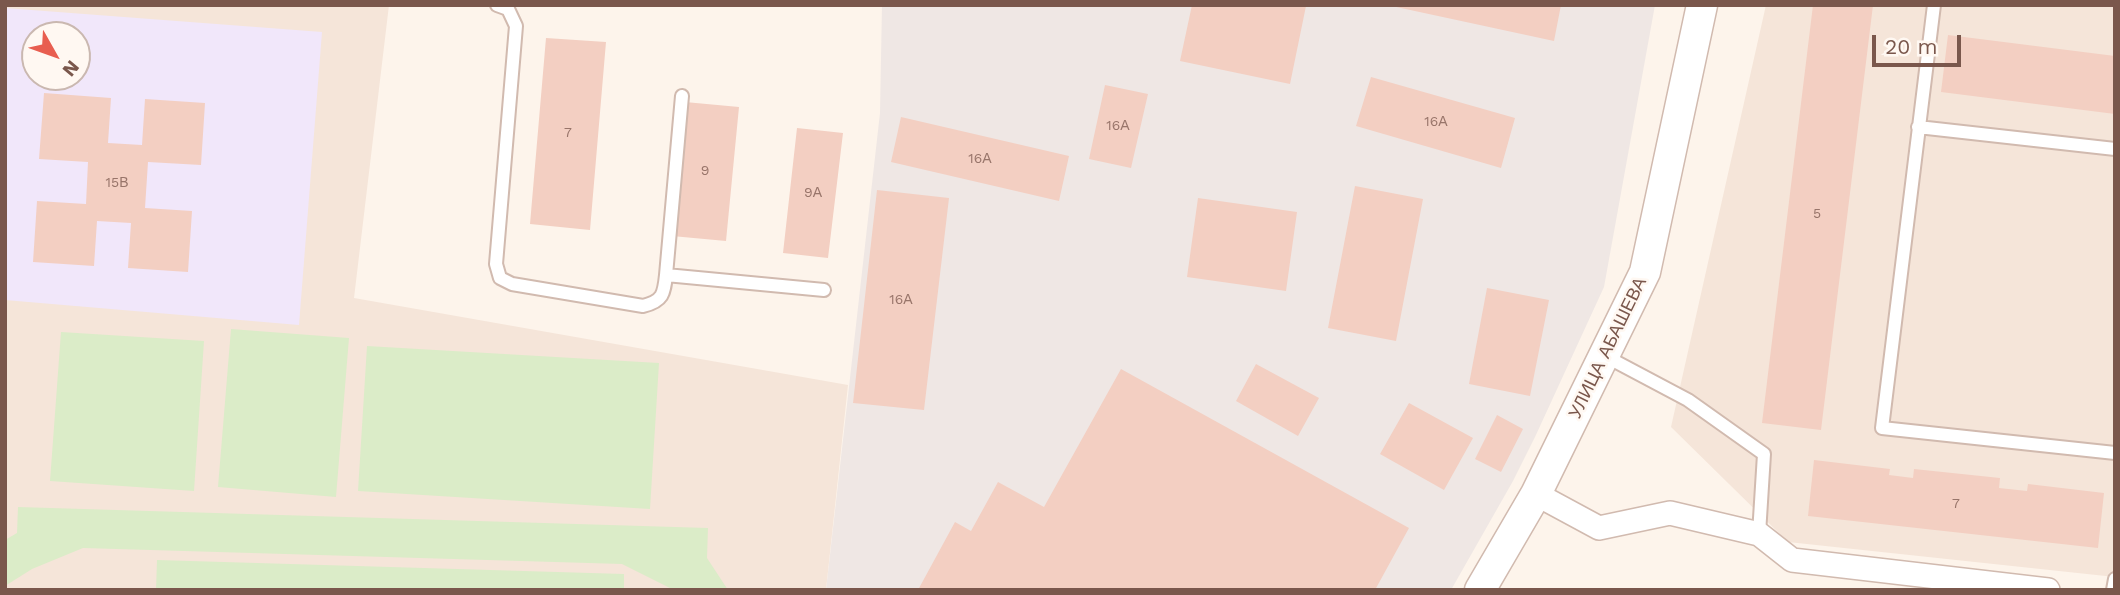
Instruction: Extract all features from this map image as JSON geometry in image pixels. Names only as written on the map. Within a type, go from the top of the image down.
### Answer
[{"type":"street","name":"УЛИЦА АБАШЕВА","points":[[1480,590],[1536,494],[1645,272],[1702,5]]},
{"type":"street","points":[[1536,494],[1599,528],[1670,513],[1759,534],[1792,560],[2048,590]]},
{"type":"lane","points":[[497,5],[508,9],[516,26],[496,264],[500,278],[512,284],[643,306],[656,302],[664,291],[682,96]]},
{"type":"lane","points":[[1934,5],[1882,428],[2115,453]]},
{"type":"lane","points":[[1918,127],[2115,149]]},
{"type":"lane","points":[[666,275],[824,290]]},
{"type":"lane","points":[[1605,356],[1688,400],[1764,453],[1759,534]]},
{"type":"lane","points":[[2113,590],[2115,579]]},
{"type":"shaded area","points":[[5,5],[389,5],[354,298],[848,385],[826,590],[5,590]]},
{"type":"shaded area","points":[[882,5],[1655,5],[1604,287],[1513,481],[1451,590],[826,590],[880,113]]},
{"type":"shaded area","points":[[1766,5],[2115,5],[2115,577],[1788,542],[1671,427]]},
{"type":"shaded area","points":[[5,8],[322,32],[299,325],[5,300]]},
{"type":"green space","points":[[231,329],[349,338],[336,497],[218,487]]},
{"type":"green space","points":[[61,332],[204,341],[194,491],[50,481]]},
{"type":"green space","points":[[367,346],[659,363],[650,509],[358,491]]},
{"type":"green space","points":[[18,507],[708,528],[707,558],[728,590],[674,590],[622,564],[83,548],[32,569],[5,586],[5,540],[17,533]]},
{"type":"green space","points":[[157,560],[624,574],[624,590],[156,590]]},
{"type":"building","points":[[1192,5],[1306,6],[1290,84],[1180,61]]},
{"type":"building","points":[[1387,5],[1561,5],[1554,41]]},
{"type":"building","points":[[1813,5],[1873,5],[1821,430],[1762,423]]},
{"type":"building","points":[[1948,35],[2115,56],[2115,114],[1941,92]]},
{"type":"building","points":[[546,38],[606,42],[590,230],[530,224]]},
{"type":"building","points":[[1371,77],[1515,118],[1501,168],[1356,126]]},
{"type":"building","points":[[1105,85],[1148,94],[1131,168],[1089,159]]},
{"type":"building","points":[[44,93],[111,98],[108,143],[142,145],[145,99],[205,103],[201,165],[148,162],[145,208],[192,211],[188,272],[128,268],[131,223],[97,221],[94,266],[33,262],[37,201],[86,204],[88,162],[39,159]]},
{"type":"building","points":[[685,102],[739,107],[726,241],[672,236]]},
{"type":"building","points":[[901,117],[1069,156],[1059,201],[891,162]]},
{"type":"building","points":[[797,128],[843,133],[828,258],[783,253]]},
{"type":"building","points":[[1355,186],[1423,199],[1396,341],[1328,328]]},
{"type":"building","points":[[877,190],[949,198],[924,410],[853,403]]},
{"type":"building","points":[[1198,198],[1297,212],[1286,291],[1187,277]]},
{"type":"building","points":[[1487,288],[1549,300],[1530,396],[1469,384]]},
{"type":"building","points":[[1256,364],[1319,398],[1298,436],[1236,401]]},
{"type":"building","points":[[1121,369],[1409,528],[1375,590],[918,590],[955,522],[971,531],[998,482],[1044,507]]},
{"type":"building","points":[[1409,403],[1473,438],[1444,490],[1380,454]]},
{"type":"building","points":[[1497,415],[1523,429],[1501,472],[1475,459]]},
{"type":"building","points":[[1814,460],[1890,469],[1889,475],[1913,478],[1914,469],[2000,478],[1999,488],[2027,491],[2028,484],[2104,493],[2098,548],[1808,516]]}]
